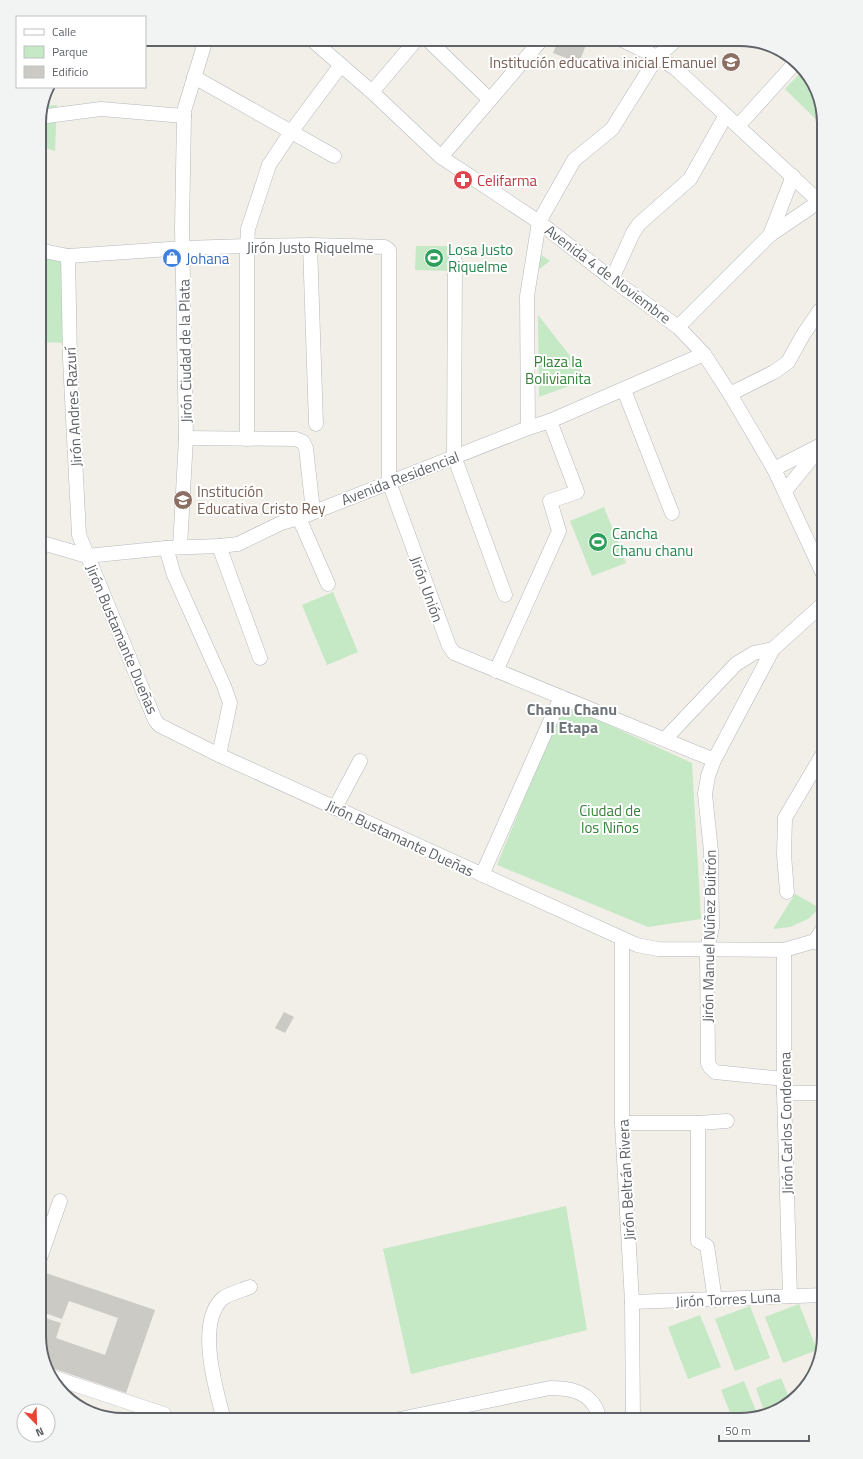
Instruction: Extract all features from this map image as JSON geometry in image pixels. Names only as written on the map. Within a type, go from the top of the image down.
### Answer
[{"type":"street","name":"Jirón Ciudad de la Plata","points":[[180,547],[186,438],[184,248],[182,228],[184,116],[202,46]]},
{"type":"street","name":"Avenida 4 de Noviembre","points":[[320,46],[372,92],[441,157],[539,222],[612,279],[678,327],[704,354],[730,394],[774,469],[817,561]]},
{"type":"street","points":[[372,92],[411,46]]},
{"type":"street","points":[[434,46],[490,100]]},
{"type":"street","points":[[441,157],[536,46]]},
{"type":"street","points":[[634,46],[675,68],[817,198]]},
{"type":"street","points":[[528,428],[527,296],[539,222],[574,160],[612,128],[657,57],[669,46]]},
{"type":"street","points":[[247,439],[248,229],[269,165],[290,132],[341,65]]},
{"type":"street","points":[[738,126],[792,66]]},
{"type":"street","points":[[194,77],[334,156]]},
{"type":"street","points":[[46,116],[101,109],[184,116]]},
{"type":"street","points":[[612,279],[632,233],[639,224],[690,179],[726,115]]},
{"type":"street","points":[[770,235],[793,176]]},
{"type":"street","points":[[678,327],[770,235],[817,206]]},
{"type":"street","points":[[310,245],[316,424]]},
{"type":"street","name":"Jirón Justo Riquelme","points":[[46,251],[68,256],[184,248],[247,246],[310,245],[385,247]]},
{"type":"street","name":"Jirón Unión","points":[[385,247],[389,254],[389,482],[449,646],[454,653],[714,760]]},
{"type":"street","name":"Jirón Andres Razurí","points":[[68,256],[70,358],[79,535],[87,556]]},
{"type":"street","points":[[455,261],[454,456],[505,595]]},
{"type":"street","points":[[730,394],[774,372],[788,362],[803,335],[817,314]]},
{"type":"street","name":"Avenida Residencial","points":[[46,544],[87,556],[166,548],[238,544],[281,523],[299,518],[313,511],[454,456],[550,421],[704,354]]},
{"type":"street","points":[[624,390],[672,513]]},
{"type":"street","points":[[496,671],[559,531],[550,501],[577,492],[550,421]]},
{"type":"street","points":[[186,438],[296,439],[303,442],[306,448],[313,511]]},
{"type":"street","points":[[774,469],[817,447]]},
{"type":"street","points":[[785,492],[817,452]]},
{"type":"street","points":[[299,518],[328,584]]},
{"type":"street","points":[[219,546],[260,658]]},
{"type":"street","points":[[166,548],[174,575],[224,686],[230,703],[219,755]]},
{"type":"street","name":"Jirón Bustamante Dueñas","points":[[87,556],[155,720],[159,725],[219,755],[622,940],[637,945],[658,949],[784,950],[817,944]]},
{"type":"street","name":"Jirón Manuel Núñez Buitrón","points":[[784,1079],[715,1072],[708,1063],[707,950],[712,927],[711,851],[705,794],[708,776],[714,760],[773,649],[817,609]]},
{"type":"street","points":[[665,739],[736,664],[754,653],[773,649]]},
{"type":"street","points":[[482,875],[562,697]]},
{"type":"street","points":[[336,808],[360,761]]},
{"type":"street","points":[[787,892],[784,856],[785,818],[817,764]]},
{"type":"street","name":"Jirón Beltrán Rivera","points":[[622,940],[622,1123],[632,1302],[633,1413]]},
{"type":"street","name":"Jirón Carlos Condorena","points":[[784,950],[784,1093],[790,1296]]},
{"type":"street","points":[[784,1093],[817,1093]]},
{"type":"street","points":[[622,1123],[698,1123],[728,1121]]},
{"type":"street","points":[[698,1123],[698,1241],[707,1246],[715,1300]]},
{"type":"street","points":[[46,1241],[60,1201]]},
{"type":"street","points":[[222,1413],[211,1367],[210,1328],[213,1312],[222,1298],[250,1287]]},
{"type":"street","name":"Jirón Torres Luna","points":[[632,1302],[817,1295]]},
{"type":"street","points":[[60,1381],[161,1413]]},
{"type":"street","points":[[429,1413],[550,1388],[567,1388],[583,1395],[594,1405],[597,1413]]},
{"type":"green space","points":[[799,74],[811,94],[817,120],[785,89]]},
{"type":"green space","points":[[57,105],[55,151],[46,148],[46,118],[48,106]]},
{"type":"green space","name":"Losa Justo Riquelme","points":[[416,246],[452,246],[452,271],[415,270]]},
{"type":"green space","points":[[533,249],[550,261],[534,273]]},
{"type":"green space","points":[[46,251],[65,262],[67,343],[46,342]]},
{"type":"green space","name":"Plaza la Bolivianita","points":[[538,315],[588,379],[539,397]]},
{"type":"green space","name":"Cancha Chanu chanu","points":[[604,507],[626,563],[592,576],[570,521]]},
{"type":"green space","points":[[333,592],[358,652],[327,665],[302,605]]},
{"type":"green space","name":"Ciudad de los Niños","points":[[563,704],[692,763],[701,919],[648,927],[497,865]]},
{"type":"green space","points":[[795,894],[817,906],[817,911],[808,919],[790,927],[773,929]]},
{"type":"green space","points":[[566,1206],[587,1330],[411,1374],[383,1249]]},
{"type":"green space","points":[[799,1304],[816,1350],[783,1363],[765,1317]]},
{"type":"green space","points":[[750,1306],[770,1358],[735,1371],[715,1319]]},
{"type":"green space","points":[[700,1315],[721,1367],[688,1379],[668,1327]]},
{"type":"green space","points":[[781,1378],[788,1396],[763,1409],[756,1388]]},
{"type":"green space","points":[[744,1381],[756,1411],[730,1413],[721,1390]]},
{"type":"building","points":[[556,46],[586,46],[579,63],[553,53]]},
{"type":"building","points":[[284,1012],[294,1017],[285,1033],[275,1028]]},
{"type":"building","points":[[46,1273],[155,1310],[126,1393],[53,1368],[47,1346],[46,1318],[61,1323],[56,1338],[105,1355],[118,1318],[69,1301],[62,1319],[46,1313]]},
{"type":"place","name":"Institución educativa inicial Emanuel","points":[[731,62]]},
{"type":"place","name":"Celifarma","points":[[463,180]]},
{"type":"place","name":"Johana","points":[[172,258]]},
{"type":"place","name":"Losa Justo Riquelme","points":[[434,258]]},
{"type":"place","name":"Institución Educativa Cristo Rey","points":[[183,500]]},
{"type":"place","name":"Cancha Chanu chanu","points":[[598,542]]},
{"type":"district","name":"Chanu Chanu II Etapa","points":[[572,718]]}]
